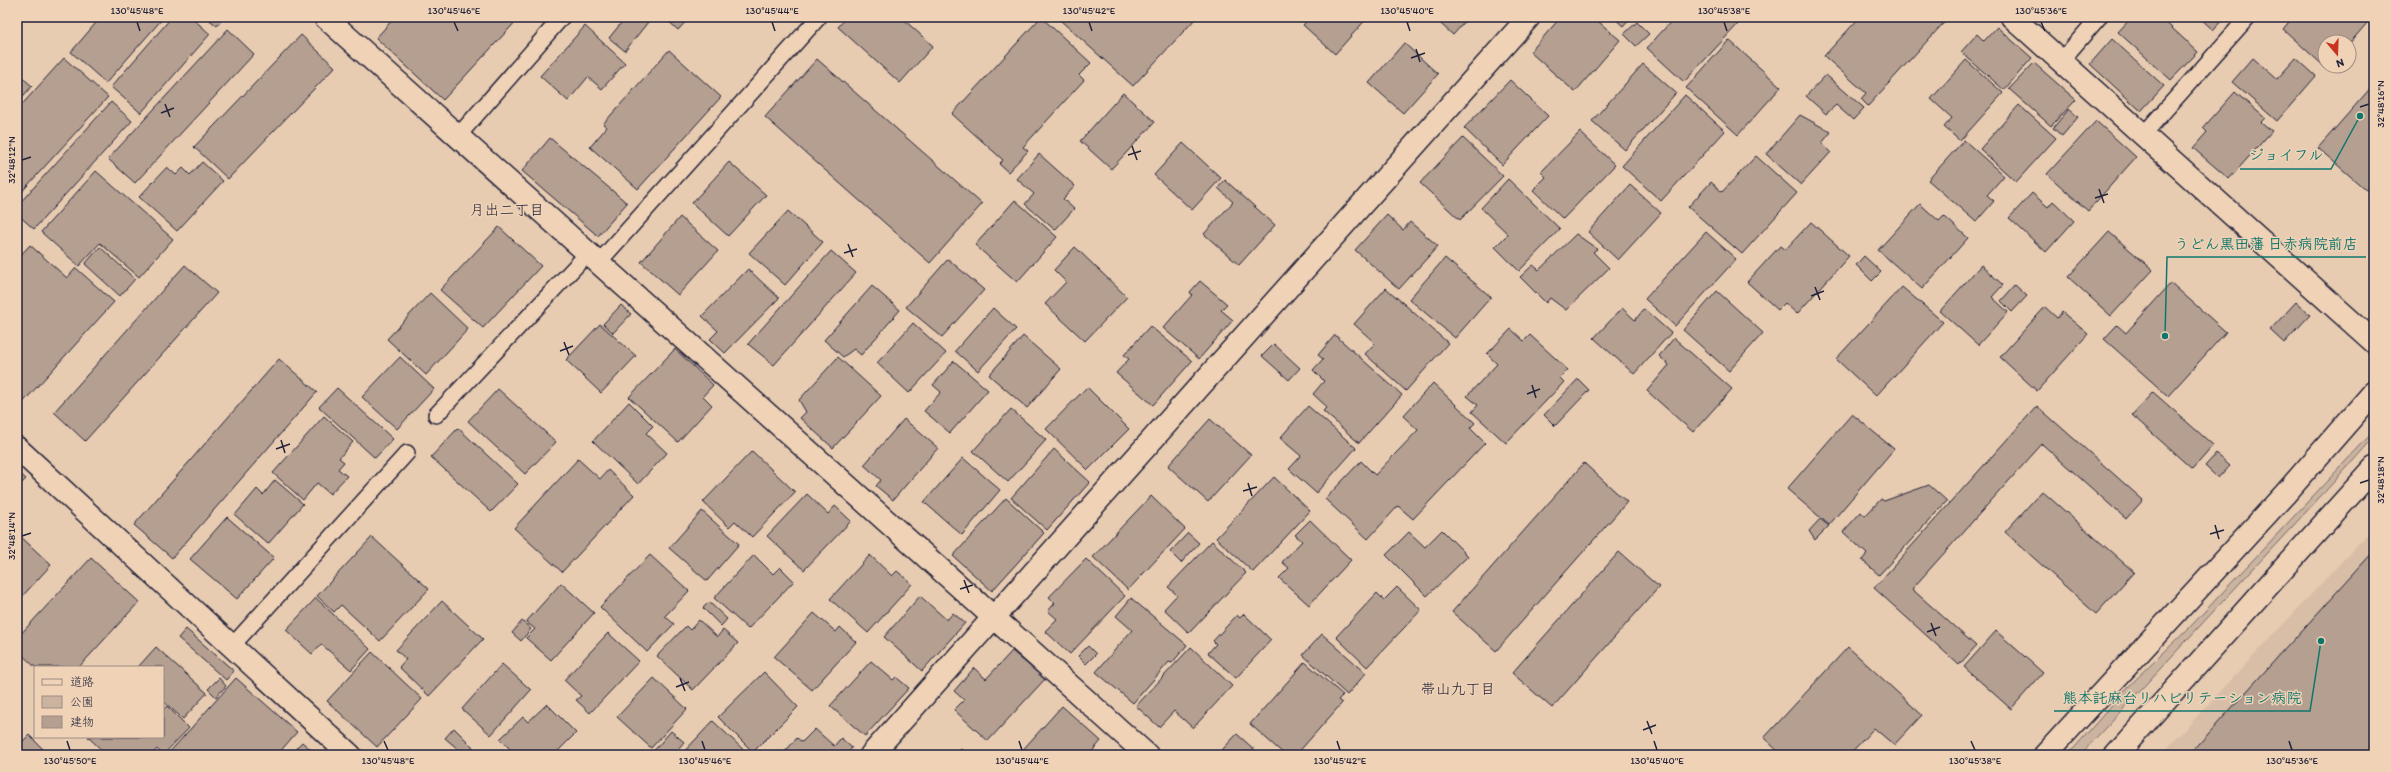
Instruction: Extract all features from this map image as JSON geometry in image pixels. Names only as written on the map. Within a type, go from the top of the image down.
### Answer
[{"type":"street","points":[[325,17],[1147,755]]},
{"type":"street","points":[[870,755],[1528,17]]},
{"type":"street","points":[[2012,17],[2374,342]]},
{"type":"street","points":[[2045,755],[2284,494],[2374,392]]},
{"type":"street","points":[[17,448],[350,755]]},
{"type":"street","points":[[2116,755],[2374,468]]},
{"type":"lane","points":[[458,136],[562,17]]},
{"type":"lane","points":[[436,415],[593,257],[819,17]]},
{"type":"lane","points":[[2061,61],[2099,17]]},
{"type":"lane","points":[[2143,135],[2248,17]]},
{"type":"lane","points":[[232,646],[407,453]]},
{"type":"shaded area","points":[[2374,527],[2374,755],[2161,755]]},
{"type":"green space","points":[[2374,431],[2374,437],[2345,470],[2080,755],[2068,755],[2125,690],[2190,627]]},
{"type":"building","points":[[101,17],[164,17],[106,83],[71,52]]},
{"type":"building","points":[[172,17],[191,17],[210,34],[141,113],[111,87]]},
{"type":"building","points":[[206,17],[224,17],[217,26]]},
{"type":"building","points":[[395,17],[520,17],[443,100],[376,38]]},
{"type":"building","points":[[626,17],[642,17],[648,22],[625,51],[609,38]]},
{"type":"building","points":[[664,17],[690,17],[678,30]]},
{"type":"building","points":[[847,17],[901,17],[933,46],[900,83],[838,27]]},
{"type":"building","points":[[1041,17],[1091,63],[1079,75],[1084,80],[1023,147],[1028,151],[1008,172],[999,164],[1003,160],[952,114]]},
{"type":"building","points":[[1062,17],[1197,17],[1133,86],[1060,20]]},
{"type":"building","points":[[1310,17],[1368,17],[1335,54],[1303,25]]},
{"type":"building","points":[[1433,17],[1469,17],[1453,35]]},
{"type":"building","points":[[1561,17],[1593,17],[1620,40],[1575,92],[1530,52]]},
{"type":"building","points":[[1613,17],[1631,17],[1623,26]]},
{"type":"building","points":[[1675,17],[1733,17],[1739,23],[1684,82],[1647,48]]},
{"type":"building","points":[[1860,17],[1949,17],[1868,106],[1861,99],[1866,93],[1824,56]]},
{"type":"building","points":[[2132,17],[2160,17],[2198,52],[2171,80],[2118,32]]},
{"type":"building","points":[[2199,17],[2225,17],[2213,30]]},
{"type":"building","points":[[2293,17],[2361,17],[2367,23],[2357,35],[2317,34],[2317,60],[2283,29]]},
{"type":"building","points":[[1637,22],[1649,34],[1636,46],[1624,34]]},
{"type":"building","points":[[585,26],[625,63],[602,89],[588,77],[568,101],[540,76]]},
{"type":"building","points":[[1997,27],[2032,58],[2004,90],[1961,52],[1977,34],[1984,41]]},
{"type":"building","points":[[228,29],[254,54],[135,183],[108,159]]},
{"type":"building","points":[[301,35],[335,67],[228,179],[194,147]]},
{"type":"building","points":[[2112,39],[2164,86],[2141,111],[2090,64]]},
{"type":"building","points":[[1729,40],[1781,87],[1738,135],[1686,88]]},
{"type":"building","points":[[1404,43],[1438,74],[1403,113],[1369,83]]},
{"type":"building","points":[[669,50],[721,97],[638,189],[590,147],[607,127],[603,124]]},
{"type":"building","points":[[64,58],[108,97],[17,197],[17,110]]},
{"type":"building","points":[[2253,58],[2277,79],[2296,58],[2316,76],[2277,121],[2232,82]]},
{"type":"building","points":[[817,59],[982,204],[930,263],[765,117]]},
{"type":"building","points":[[1966,60],[2003,93],[1960,141],[1944,127],[1952,118],[1931,99]]},
{"type":"building","points":[[2034,63],[2076,100],[2051,126],[2009,89]]},
{"type":"building","points":[[1643,64],[1676,93],[1625,150],[1592,121]]},
{"type":"building","points":[[17,73],[32,86],[17,103]]},
{"type":"building","points":[[1826,75],[1864,108],[1853,120],[1836,105],[1826,114],[1806,96]]},
{"type":"building","points":[[1510,80],[1548,116],[1502,165],[1464,128]]},
{"type":"building","points":[[2374,84],[2374,197],[2318,148]]},
{"type":"building","points":[[2235,92],[2265,118],[2261,122],[2272,131],[2229,179],[2193,148],[2207,132],[2203,128]]},
{"type":"building","points":[[1123,93],[1155,122],[1111,169],[1080,141]]},
{"type":"building","points":[[1685,95],[1725,131],[1661,201],[1622,166]]},
{"type":"building","points":[[111,102],[132,121],[34,229],[17,214],[17,206]]},
{"type":"building","points":[[2019,105],[2056,138],[2016,182],[1980,149]]},
{"type":"building","points":[[2069,109],[2078,117],[2062,136],[2053,128]]},
{"type":"building","points":[[1800,115],[1831,132],[1822,143],[1831,152],[1801,185],[1766,154]]},
{"type":"building","points":[[2096,121],[2136,157],[2088,211],[2047,174]]},
{"type":"building","points":[[1580,132],[1615,165],[1563,219],[1533,190],[1546,177],[1541,172]]},
{"type":"building","points":[[550,138],[627,203],[598,236],[522,171]]},
{"type":"building","points":[[1463,138],[1503,176],[1460,220],[1420,183]]},
{"type":"building","points":[[1964,140],[2004,176],[1987,195],[1994,201],[1976,222],[1928,180]]},
{"type":"building","points":[[1183,143],[1221,178],[1192,210],[1154,175]]},
{"type":"building","points":[[1039,154],[1075,186],[1063,199],[1074,209],[1055,230],[1025,204],[1034,194],[1017,179]]},
{"type":"building","points":[[1756,156],[1797,193],[1742,254],[1688,207],[1711,182],[1722,192]]},
{"type":"building","points":[[202,162],[223,181],[177,231],[139,197],[167,167],[176,175],[183,168],[190,175]]},
{"type":"building","points":[[729,162],[766,195],[728,236],[692,203]]},
{"type":"building","points":[[96,171],[173,239],[139,277],[100,243],[79,266],[41,232]]},
{"type":"building","points":[[1508,179],[1560,229],[1519,271],[1495,247],[1508,234],[1481,208]]},
{"type":"building","points":[[1225,180],[1275,225],[1239,265],[1204,234],[1233,202],[1218,188]]},
{"type":"building","points":[[1630,185],[1661,213],[1618,260],[1588,232]]},
{"type":"building","points":[[2032,193],[2048,207],[2053,201],[2074,221],[2046,252],[2009,218]]},
{"type":"building","points":[[1015,200],[1057,237],[1017,282],[975,245]]},
{"type":"building","points":[[1920,204],[1939,221],[1944,216],[1968,238],[1922,289],[1878,250]]},
{"type":"building","points":[[788,211],[823,242],[785,285],[749,253]]},
{"type":"building","points":[[1387,215],[1403,230],[1410,222],[1438,246],[1399,289],[1355,250]]},
{"type":"building","points":[[680,217],[718,251],[678,295],[641,262]]},
{"type":"building","points":[[1811,222],[1849,256],[1797,314],[1785,303],[1778,310],[1747,282],[1780,246],[1785,250]]},
{"type":"building","points":[[499,227],[541,266],[483,328],[440,290]]},
{"type":"building","points":[[1706,232],[1736,259],[1675,326],[1645,299]]},
{"type":"building","points":[[2109,232],[2153,270],[2111,316],[2068,277]]},
{"type":"building","points":[[1576,234],[1597,249],[1593,252],[1609,268],[1566,310],[1550,298],[1546,303],[1520,277],[1533,265],[1539,270]]},
{"type":"building","points":[[30,245],[67,278],[76,268],[114,302],[17,409],[17,259]]},
{"type":"building","points":[[100,247],[135,279],[120,296],[85,264]]},
{"type":"building","points":[[1075,247],[1127,297],[1085,341],[1045,304],[1066,282],[1054,270]]},
{"type":"building","points":[[831,251],[856,273],[774,365],[748,344]]},
{"type":"building","points":[[1864,256],[1881,272],[1872,281],[1856,265]]},
{"type":"building","points":[[1445,258],[1491,297],[1455,338],[1409,299]]},
{"type":"building","points":[[948,259],[984,290],[942,337],[906,307]]},
{"type":"building","points":[[185,265],[217,293],[85,441],[54,412]]},
{"type":"building","points":[[1981,265],[2003,285],[1992,297],[2008,312],[1978,345],[1940,311]]},
{"type":"building","points":[[748,269],[779,298],[725,353],[710,339],[718,331],[702,316]]},
{"type":"building","points":[[1200,281],[1227,304],[1221,310],[1233,320],[1199,359],[1163,328],[1192,295],[1190,292]]},
{"type":"building","points":[[2171,283],[2226,332],[2168,396],[2104,339],[2117,325],[2126,333]]},
{"type":"building","points":[[2015,285],[2027,296],[2012,312],[2001,301]]},
{"type":"building","points":[[872,286],[900,310],[861,355],[854,349],[843,357],[824,340]]},
{"type":"building","points":[[1902,287],[1943,322],[1876,396],[1836,359]]},
{"type":"building","points":[[1386,288],[1448,343],[1406,391],[1365,354],[1375,343],[1354,324]]},
{"type":"building","points":[[1717,291],[1763,333],[1729,371],[1683,330]]},
{"type":"building","points":[[430,293],[468,329],[426,375],[387,339]]},
{"type":"building","points":[[2296,302],[2310,315],[2284,343],[2270,330]]},
{"type":"building","points":[[621,305],[631,314],[613,333],[603,324]]},
{"type":"building","points":[[2045,307],[2057,318],[2062,312],[2088,334],[2037,391],[2000,357]]},
{"type":"building","points":[[993,308],[1016,329],[978,371],[955,351]]},
{"type":"building","points":[[1622,308],[1635,320],[1644,309],[1671,333],[1634,374],[1594,338]]},
{"type":"building","points":[[913,323],[946,353],[909,393],[877,363]]},
{"type":"building","points":[[600,324],[636,356],[601,393],[566,360]]},
{"type":"building","points":[[1150,326],[1192,361],[1153,405],[1116,373],[1129,359],[1124,355]]},
{"type":"building","points":[[1511,329],[1524,341],[1530,335],[1568,370],[1560,378],[1564,382],[1506,443],[1472,412],[1478,405],[1467,396],[1497,364],[1487,354]]},
{"type":"building","points":[[1335,335],[1402,395],[1359,443],[1323,411],[1327,407],[1313,394],[1324,381],[1313,370],[1323,359],[1318,355]]},
{"type":"building","points":[[1023,336],[1061,369],[1027,408],[989,375]]},
{"type":"building","points":[[1674,338],[1732,389],[1693,432],[1647,391],[1669,365],[1659,356]]},
{"type":"building","points":[[1274,344],[1300,368],[1289,380],[1262,356]]},
{"type":"building","points":[[675,349],[713,385],[703,396],[712,405],[678,442],[629,397]]},
{"type":"building","points":[[400,357],[434,389],[397,429],[362,397]]},
{"type":"building","points":[[838,357],[881,396],[833,448],[800,418],[806,412],[799,400]]},
{"type":"building","points":[[279,359],[317,392],[172,558],[134,525]]},
{"type":"building","points":[[954,361],[988,390],[950,433],[924,411],[941,392],[933,385]]},
{"type":"building","points":[[1578,379],[1589,390],[1555,426],[1544,415]]},
{"type":"building","points":[[1433,383],[1475,423],[1470,428],[1485,443],[1413,519],[1398,506],[1368,539],[1325,499],[1361,461],[1375,475],[1418,430],[1403,416]]},
{"type":"building","points":[[1087,387],[1129,429],[1088,470],[1046,429]]},
{"type":"building","points":[[337,388],[393,439],[375,458],[319,407]]},
{"type":"building","points":[[498,389],[556,442],[525,474],[468,421]]},
{"type":"building","points":[[2153,392],[2213,445],[2192,469],[2132,415]]},
{"type":"building","points":[[629,402],[653,426],[646,433],[667,453],[638,484],[593,441]]},
{"type":"building","points":[[1308,406],[1356,448],[1316,493],[1289,469],[1301,456],[1280,438]]},
{"type":"building","points":[[2037,406],[2143,500],[2126,519],[2042,444],[1912,589],[1976,646],[1959,665],[1874,588]]},
{"type":"building","points":[[1011,409],[1046,440],[1008,482],[973,451]]},
{"type":"building","points":[[1852,414],[1894,449],[1829,525],[1787,489]]},
{"type":"building","points":[[324,416],[353,442],[339,458],[344,462],[338,469],[347,476],[330,494],[317,483],[303,500],[273,473]]},
{"type":"building","points":[[904,419],[938,448],[893,500],[876,486],[881,480],[864,465]]},
{"type":"building","points":[[1210,419],[1251,455],[1208,502],[1168,466]]},
{"type":"building","points":[[458,428],[518,484],[491,512],[431,457]]},
{"type":"building","points":[[1054,449],[1090,482],[1047,530],[1011,498]]},
{"type":"building","points":[[752,451],[795,492],[752,537],[735,521],[729,527],[703,502]]},
{"type":"building","points":[[2216,454],[2229,466],[2218,478],[2205,466]]},
{"type":"building","points":[[963,458],[1000,490],[962,535],[924,502]]},
{"type":"building","points":[[578,459],[600,479],[608,470],[634,495],[562,572],[514,528]]},
{"type":"building","points":[[1584,463],[1627,502],[1496,651],[1452,612]]},
{"type":"building","points":[[17,471],[26,479],[17,488]]},
{"type":"building","points":[[1274,477],[1310,511],[1253,572],[1216,538]]},
{"type":"building","points":[[275,480],[303,504],[268,544],[235,515],[257,489],[263,495]]},
{"type":"building","points":[[1929,485],[1947,501],[1879,575],[1862,560],[1867,554],[1843,532],[1861,512],[1865,516],[1881,499],[1884,501]]},
{"type":"building","points":[[2042,491],[2134,572],[2096,614],[2005,532]]},
{"type":"building","points":[[807,494],[828,514],[835,506],[851,521],[804,570],[767,536]]},
{"type":"building","points":[[1151,496],[1185,529],[1128,590],[1093,557]]},
{"type":"building","points":[[1006,498],[1044,533],[992,591],[953,556]]},
{"type":"building","points":[[702,511],[739,544],[707,581],[669,548]]},
{"type":"building","points":[[227,517],[274,558],[237,599],[190,559]]},
{"type":"building","points":[[1820,519],[1829,526],[1815,540],[1809,531]]},
{"type":"building","points":[[1310,520],[1351,560],[1309,605],[1279,578],[1289,568],[1282,562],[1302,541],[1295,535]]},
{"type":"building","points":[[1442,530],[1468,556],[1427,596],[1386,555],[1409,532],[1425,547]]},
{"type":"building","points":[[17,533],[51,565],[17,602]]},
{"type":"building","points":[[1188,533],[1199,543],[1181,563],[1170,552]]},
{"type":"building","points":[[372,537],[429,589],[380,641],[341,605],[334,612],[317,596]]},
{"type":"building","points":[[1212,541],[1246,573],[1189,633],[1164,609],[1177,595],[1168,587]]},
{"type":"building","points":[[2374,551],[2374,755],[2189,755]]},
{"type":"building","points":[[1619,552],[1659,587],[1552,708],[1512,673]]},
{"type":"building","points":[[650,555],[689,591],[665,616],[674,624],[647,652],[600,607]]},
{"type":"building","points":[[754,555],[773,574],[780,567],[794,581],[748,629],[714,598]]},
{"type":"building","points":[[870,555],[892,576],[897,571],[912,584],[868,633],[830,599]]},
{"type":"building","points":[[91,558],[139,602],[80,666],[34,666],[17,650],[17,638]]},
{"type":"building","points":[[1086,559],[1125,596],[1070,654],[1045,631],[1057,619],[1048,611],[1055,603],[1049,597]]},
{"type":"building","points":[[561,583],[594,613],[551,660],[526,638],[535,629],[526,622]]},
{"type":"building","points":[[1397,587],[1421,610],[1367,667],[1336,637],[1377,593],[1384,600]]},
{"type":"building","points":[[920,596],[947,620],[953,613],[965,623],[922,671],[884,637]]},
{"type":"building","points":[[316,598],[370,649],[351,670],[321,644],[312,654],[286,630]]},
{"type":"building","points":[[1131,598],[1187,645],[1172,663],[1169,662],[1133,703],[1096,672],[1132,630],[1116,616]]},
{"type":"building","points":[[442,601],[483,639],[429,696],[399,667],[406,659],[396,650]]},
{"type":"building","points":[[709,602],[727,619],[721,626],[703,608]]},
{"type":"building","points":[[814,613],[836,632],[840,627],[856,642],[812,690],[774,657]]},
{"type":"building","points":[[1244,614],[1271,640],[1236,678],[1208,653],[1216,644],[1213,641],[1237,615],[1240,618]]},
{"type":"building","points":[[699,620],[717,637],[723,630],[738,643],[693,690],[657,656],[686,626],[690,630]]},
{"type":"building","points":[[522,621],[531,629],[521,641],[512,633]]},
{"type":"building","points":[[186,629],[234,671],[226,680],[178,638]]},
{"type":"building","points":[[1996,631],[2043,673],[2011,709],[1964,667]]},
{"type":"building","points":[[608,633],[639,661],[590,713],[576,700],[581,696],[564,680]]},
{"type":"building","points":[[1322,634],[1366,673],[1347,695],[1303,655]]},
{"type":"building","points":[[1088,646],[1096,654],[1086,664],[1078,656]]},
{"type":"building","points":[[156,647],[207,693],[183,719],[164,702],[164,666],[139,666]]},
{"type":"building","points":[[1191,647],[1232,686],[1193,728],[1174,711],[1159,727],[1136,706]]},
{"type":"building","points":[[1848,647],[1922,715],[1894,745],[1874,728],[1849,755],[1782,755],[1764,738]]},
{"type":"building","points":[[1012,651],[1045,679],[988,741],[954,710],[964,700],[954,691],[974,668],[986,679]]},
{"type":"building","points":[[372,652],[422,699],[377,747],[327,701]]},
{"type":"building","points":[[871,661],[893,680],[896,677],[909,688],[865,736],[830,706]]},
{"type":"building","points":[[1305,662],[1343,695],[1338,700],[1342,703],[1296,755],[1285,755],[1250,724]]},
{"type":"building","points":[[502,664],[531,690],[491,735],[462,709]]},
{"type":"building","points":[[764,672],[798,707],[753,752],[718,717]]},
{"type":"building","points":[[219,678],[226,686],[216,697],[208,689]]},
{"type":"building","points":[[236,678],[297,732],[277,755],[167,755]]},
{"type":"building","points":[[654,678],[687,709],[651,748],[617,717]]},
{"type":"building","points":[[547,704],[576,733],[554,755],[516,755],[500,739],[523,717],[528,722]]},
{"type":"building","points":[[167,706],[189,728],[163,755],[157,749],[151,755],[107,755],[89,738],[164,738],[164,709]]},
{"type":"building","points":[[1062,706],[1101,741],[1089,755],[1018,755]]},
{"type":"building","points":[[713,721],[749,755],[681,755]]},
{"type":"building","points":[[454,728],[473,747],[465,755],[445,738]]},
{"type":"building","points":[[815,729],[834,746],[841,738],[852,748],[846,755],[782,755],[797,738],[802,742]]},
{"type":"building","points":[[671,731],[684,742],[673,755],[655,755],[652,753]]},
{"type":"building","points":[[1237,734],[1261,755],[1228,755],[1222,750]]},
{"type":"building","points":[[29,735],[43,749],[37,755],[17,755],[17,747]]},
{"type":"building","points":[[302,742],[317,755],[289,755]]},
{"type":"building","points":[[961,749],[967,755],[956,755]]},
{"type":"place","name":"ジョイフル","points":[[2360,116]]},
{"type":"place","name":"うどん黒田藩 日赤病院前店","points":[[2165,336]]},
{"type":"place","name":"熊本託麻台リハビリテーション病院","points":[[2321,641]]},
{"type":"district","name":"月出二丁目","points":[[507,210]]},
{"type":"district","name":"帯山九丁目","points":[[1458,689]]}]
